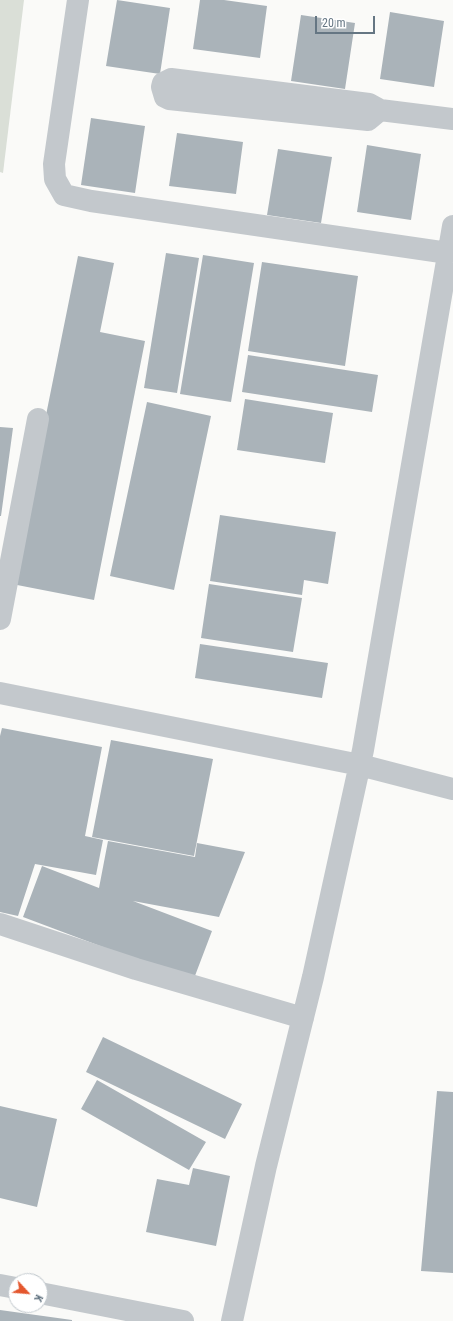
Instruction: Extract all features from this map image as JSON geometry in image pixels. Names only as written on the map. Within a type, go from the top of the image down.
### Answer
[{"type":"street","points":[[78,0],[54,164],[55,179],[64,195],[98,202],[448,253]]},
{"type":"street","points":[[380,110],[368,120],[352,119],[169,99],[165,97],[162,87],[163,83],[171,79],[369,104],[380,110],[453,119]]},
{"type":"street","points":[[232,1321],[266,1166],[304,1018],[360,765],[453,226]]},
{"type":"street","points":[[0,619],[38,419]]},
{"type":"street","points":[[0,693],[360,765],[453,788]]},
{"type":"street","points":[[0,924],[136,969],[304,1018]]},
{"type":"street","points":[[48,1295],[183,1321]]},
{"type":"shaded area","points":[[0,0],[24,0],[3,173],[0,172]]},
{"type":"building","points":[[117,0],[170,8],[160,74],[106,66]]},
{"type":"building","points":[[200,0],[224,0],[267,6],[260,58],[193,49]]},
{"type":"building","points":[[390,12],[444,21],[434,87],[380,79]]},
{"type":"building","points":[[301,15],[355,23],[345,89],[291,81]]},
{"type":"building","points":[[91,118],[145,126],[135,193],[81,185]]},
{"type":"building","points":[[177,133],[243,142],[236,194],[169,186]]},
{"type":"building","points":[[367,145],[421,154],[411,220],[357,212]]},
{"type":"building","points":[[278,149],[332,157],[321,223],[267,215]]},
{"type":"building","points":[[166,253],[199,258],[177,393],[144,388]]},
{"type":"building","points":[[203,255],[254,263],[231,402],[180,394]]},
{"type":"building","points":[[78,256],[114,263],[100,332],[145,341],[94,600],[12,584]]},
{"type":"building","points":[[262,262],[358,276],[345,366],[248,351]]},
{"type":"building","points":[[248,355],[378,375],[372,412],[242,392]]},
{"type":"building","points":[[245,399],[333,413],[325,463],[237,450]]},
{"type":"building","points":[[147,402],[211,416],[174,590],[110,576]]},
{"type":"building","points":[[0,427],[13,428],[1,516],[0,516]]},
{"type":"building","points":[[220,515],[336,532],[328,584],[304,580],[302,595],[210,581]]},
{"type":"building","points":[[209,584],[302,598],[293,652],[201,638]]},
{"type":"building","points":[[200,644],[328,663],[322,698],[195,678]]},
{"type":"building","points":[[2,728],[102,747],[85,836],[103,840],[96,875],[35,864],[18,916],[0,912],[0,736]]},
{"type":"building","points":[[111,740],[213,759],[194,856],[92,837]]},
{"type":"building","points":[[108,841],[195,857],[197,843],[245,852],[219,917],[133,901],[212,931],[193,981],[23,917],[42,866],[99,888]]},
{"type":"building","points":[[103,1037],[242,1104],[225,1139],[86,1072]]},
{"type":"building","points":[[97,1080],[206,1142],[189,1170],[81,1109]]},
{"type":"building","points":[[437,1091],[453,1092],[453,1273],[421,1271]]},
{"type":"building","points":[[0,1106],[57,1119],[37,1207],[0,1198]]},
{"type":"building","points":[[193,1168],[230,1176],[216,1246],[146,1232],[157,1179],[189,1185]]},
{"type":"building","points":[[0,1310],[8,1311],[8,1313],[22,1313],[72,1320],[72,1321],[0,1321]]}]
